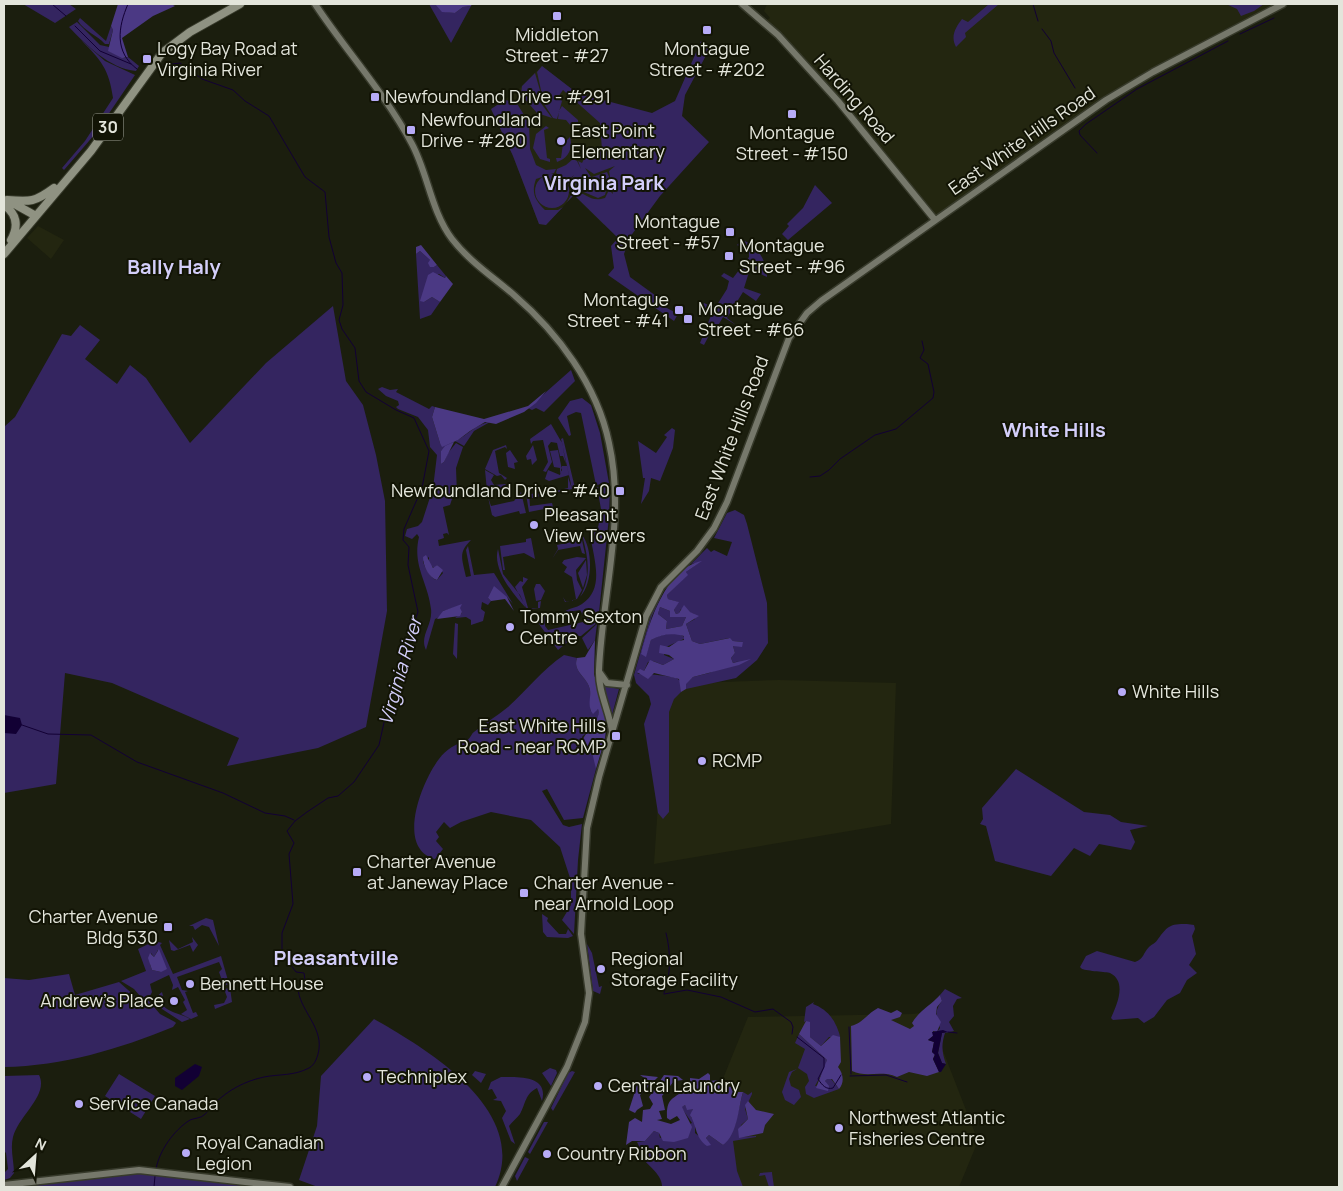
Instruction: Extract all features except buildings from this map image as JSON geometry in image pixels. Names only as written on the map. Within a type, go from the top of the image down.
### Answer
[{"type":"main road","name":"30","points":[[6,251],[91,151],[157,58],[185,35],[240,4]]},
{"type":"main road","points":[[5,201],[34,201],[61,186]]},
{"type":"main road","points":[[5,201],[36,216]]},
{"type":"main road","points":[[5,201],[16,221],[16,231],[6,251]]},
{"type":"street","points":[[315,4],[400,122],[415,152],[441,221],[453,240],[538,319],[576,366],[593,397],[609,442],[614,470],[616,500],[599,672],[613,735]]},
{"type":"street","name":"Harding Road","points":[[742,4],[778,34],[838,101],[935,220]]},
{"type":"street","name":"East White Hills Road","points":[[502,1187],[567,1067],[585,1022],[589,993],[581,934],[587,828],[599,777],[650,605],[661,587],[707,539],[721,515],[775,370],[795,328],[821,301],[1117,93],[1283,4]]},
{"type":"street","points":[[599,672],[606,683],[627,685]]},
{"type":"street","points":[[4,1185],[150,1170],[290,1187]]},
{"type":"shaded area","points":[[23,4],[69,4],[76,9],[55,23]]},
{"type":"shaded area","points":[[118,4],[171,4],[175,6],[153,16],[122,38],[128,57],[122,58],[108,51],[113,30],[111,26]]},
{"type":"shaded area","points":[[429,4],[435,4],[446,12],[455,13],[463,7],[471,6],[451,43]]},
{"type":"shaded area","points":[[435,4],[472,4],[471,6],[463,7],[455,13],[442,12]]},
{"type":"shaded area","points":[[767,4],[1283,4],[1144,77],[935,220],[799,54],[767,20],[770,18],[764,11]]},
{"type":"shaded area","points":[[989,4],[999,4],[965,33],[966,37],[956,47],[954,35],[962,19],[968,22]]},
{"type":"shaded area","points":[[1226,4],[1264,4],[1254,11],[1241,16],[1237,9]]},
{"type":"shaded area","points":[[80,18],[106,41],[111,26],[113,30],[109,44],[105,44],[84,28],[78,21]]},
{"type":"shaded area","points":[[77,22],[100,45],[109,47],[109,51],[125,58],[128,57],[139,66],[136,71],[117,66],[90,48],[69,27]]},
{"type":"shaded area","points":[[81,40],[105,61],[135,75],[95,134],[64,170],[62,168],[85,141],[113,98],[109,80],[103,66],[94,53]]},
{"type":"shaded area","points":[[701,41],[711,46],[685,95],[682,116],[709,142],[660,196],[630,237],[624,254],[630,277],[663,301],[665,307],[678,314],[674,321],[608,275],[614,268],[611,246],[618,238],[574,195],[567,202],[573,192],[578,192],[595,199],[605,198],[609,190],[613,194],[609,171],[615,166],[594,174],[585,168],[593,180],[607,187],[605,195],[598,198],[579,190],[571,190],[568,183],[574,175],[567,181],[556,173],[557,169],[573,159],[577,161],[581,169],[578,161],[582,163],[585,157],[583,154],[598,153],[602,150],[600,123],[563,90],[558,97],[562,101],[557,119],[553,118],[544,104],[537,72],[542,66],[577,93],[652,113],[675,101]]},
{"type":"shaded area","name":"East Point Elementary","points":[[542,66],[577,93],[616,104],[615,186],[604,225],[574,195],[546,225],[539,224],[513,156],[491,109],[517,91]]},
{"type":"shaded area","points":[[535,73],[543,101],[534,95],[526,96],[537,98],[552,118],[537,113],[523,97],[526,95],[521,94],[522,86]]},
{"type":"shaded area","points":[[505,100],[516,102],[529,123],[530,149],[536,165],[546,170],[556,169],[554,173],[536,179],[534,188],[535,196],[545,210],[558,210],[563,207],[546,225],[539,224],[513,156],[491,109]]},
{"type":"shaded area","points":[[562,106],[578,120],[578,123],[571,126],[566,120],[558,119]]},
{"type":"shaded area","points":[[546,126],[549,128],[544,130],[547,158],[550,159],[550,162],[540,159],[533,148],[536,134]]},
{"type":"shaded area","points":[[570,137],[571,145],[569,152],[565,158],[557,162],[556,158],[561,158],[563,144]]},
{"type":"shaded area","points":[[607,172],[610,179],[609,186],[592,177]]},
{"type":"shaded area","points":[[552,174],[564,179],[569,191],[564,203],[552,208],[540,203],[535,191],[540,179]]},
{"type":"shaded area","points":[[815,185],[832,203],[788,240],[782,234],[789,226],[787,224],[803,208]]},
{"type":"shaded area","points":[[38,226],[64,240],[51,259],[27,238]]},
{"type":"shaded area","points":[[742,240],[748,242],[757,250],[767,271],[767,277],[750,269],[744,288],[761,294],[756,301],[743,292],[727,318],[736,325],[723,317],[716,329],[713,328],[704,345],[700,343],[712,313],[701,307],[704,303],[715,308],[727,289],[729,281],[721,276],[724,273],[733,278],[749,257],[749,252],[737,245]]},
{"type":"shaded area","points":[[421,245],[437,265],[430,267],[428,263],[430,260],[420,251],[416,254],[416,247]]},
{"type":"shaded area","points":[[420,251],[430,260],[434,267],[437,265],[446,276],[445,278],[439,274],[427,280],[424,302],[432,297],[440,302],[431,315],[420,319],[416,254]]},
{"type":"shaded area","points":[[433,272],[445,278],[446,276],[453,284],[440,302],[432,297],[424,302],[420,301],[428,275]]},
{"type":"shaded area","points":[[333,306],[346,381],[363,405],[376,455],[385,501],[387,611],[366,727],[318,748],[227,766],[239,738],[112,683],[65,673],[56,784],[4,793],[4,427],[15,417],[62,334],[71,336],[80,325],[100,340],[85,359],[117,384],[130,365],[146,378],[190,443],[266,363]]},
{"type":"shaded area","points":[[571,370],[575,381],[544,412],[536,408],[532,410],[528,408]]},
{"type":"shaded area","points":[[382,387],[390,390],[398,389],[396,392],[429,409],[432,406],[435,407],[432,417],[440,443],[454,442],[441,451],[441,464],[456,443],[463,447],[456,468],[457,495],[452,499],[450,505],[443,507],[449,535],[447,533],[443,534],[444,538],[438,540],[439,546],[471,540],[464,549],[462,556],[466,577],[471,576],[466,550],[468,546],[474,575],[494,573],[513,604],[507,597],[488,598],[491,601],[488,605],[482,602],[481,609],[485,612],[483,621],[471,625],[471,620],[466,617],[455,618],[462,613],[459,608],[456,607],[443,611],[442,616],[435,619],[426,650],[424,640],[431,609],[419,565],[417,547],[419,537],[417,534],[412,539],[405,536],[407,529],[418,526],[422,522],[433,488],[437,455],[430,447],[428,430],[418,417],[398,409],[396,407],[399,405],[398,401],[386,396],[378,389]],"holes":[[[429,557],[429,564],[434,568],[437,565],[443,573],[437,580],[430,575],[423,561]]]},
{"type":"shaded area","points":[[546,391],[536,403],[524,412],[496,424],[485,422],[458,440],[442,447],[432,417],[435,407],[484,419],[528,406]]},
{"type":"shaded area","points":[[582,398],[591,405],[600,433],[609,483],[596,485],[581,413],[576,412],[567,416],[571,435],[569,436],[558,418],[570,401]]},
{"type":"shaded area","points":[[490,422],[474,431],[464,446],[455,441],[477,427]]},
{"type":"shaded area","points":[[551,424],[562,443],[566,464],[563,456],[560,456],[557,443],[551,442],[548,446],[552,462],[546,472],[543,471],[548,462],[543,440],[533,441],[531,444],[530,439]]},
{"type":"shaded area","points":[[672,428],[675,430],[673,448],[660,481],[651,478],[649,491],[641,504],[645,478],[643,478],[638,441],[656,453],[667,437],[664,435]]},
{"type":"shaded area","points":[[563,438],[575,488],[572,489],[561,439]]},
{"type":"shaded area","points":[[454,442],[444,462],[441,464],[441,451],[445,446]]},
{"type":"shaded area","points":[[506,445],[507,449],[505,447],[495,451],[499,473],[507,478],[505,480],[501,475],[497,476],[485,469],[493,450]]},
{"type":"shaded area","points":[[533,445],[537,460],[532,465],[531,459],[527,460],[526,456]]},
{"type":"shaded area","points":[[510,450],[518,462],[514,463],[515,469],[508,467],[506,453]]},
{"type":"shaded area","points":[[558,450],[562,470],[560,473],[560,468],[554,467],[550,451]]},
{"type":"shaded area","points":[[562,466],[567,466],[569,475],[549,481],[545,479],[548,470],[560,475]]},
{"type":"shaded area","points":[[485,470],[494,475],[491,480],[494,485],[505,484],[508,487],[487,491]]},
{"type":"shaded area","points":[[568,477],[572,489],[532,498],[531,494],[536,493],[536,489],[541,490],[538,488],[547,493],[568,488]]},
{"type":"shaded area","points":[[606,486],[610,488],[609,517],[598,622],[581,636],[575,636],[558,650],[536,620],[547,614],[559,613],[559,619],[556,614],[545,617],[545,626],[548,630],[583,622],[584,617],[580,610],[568,612],[567,617],[564,612],[582,604],[594,590],[596,572],[590,533],[599,524],[597,511],[601,509],[597,487]]},
{"type":"shaded area","points":[[521,492],[526,513],[520,514],[519,511],[495,517],[492,515],[488,497],[491,506],[514,501]]},
{"type":"shaded area","points":[[529,493],[530,506],[552,503],[556,518],[551,515],[549,508],[529,512],[526,494]]},
{"type":"shaded area","points":[[735,510],[744,515],[767,603],[768,643],[757,660],[736,678],[686,689],[685,684],[693,677],[739,661],[733,663],[731,658],[735,653],[733,646],[743,642],[733,641],[729,638],[700,644],[692,641],[686,624],[695,619],[694,614],[681,609],[676,614],[674,610],[678,602],[668,599],[667,595],[687,575],[686,572],[700,562],[691,564],[707,548],[711,552],[714,550],[727,556],[732,542],[714,538],[727,513]]},
{"type":"shaded area","points":[[582,535],[586,541],[590,566],[587,584],[580,597],[586,582],[588,566]]},
{"type":"shaded area","points":[[531,538],[535,559],[524,553],[503,557],[505,570],[503,570],[500,546],[526,542],[526,539]]},
{"type":"shaded area","points":[[582,540],[585,554],[582,553],[580,546],[558,550],[552,559],[558,549],[557,545]]},
{"type":"shaded area","points":[[498,549],[503,574],[520,595],[526,608],[515,596],[501,573],[497,557]]},
{"type":"shaded area","points":[[426,555],[433,568],[437,565],[443,570],[437,580],[431,577],[425,568],[423,557]]},
{"type":"shaded area","points":[[577,557],[586,558],[576,570],[577,580],[582,590],[577,599],[571,600],[576,599],[572,577],[564,572],[567,567],[562,563],[564,560]]},
{"type":"shaded area","points":[[586,560],[587,575],[583,588],[578,573]]},
{"type":"shaded area","points":[[702,561],[686,572],[688,575],[667,595],[668,599],[679,602],[674,610],[676,614],[679,613],[684,605],[690,612],[699,616],[686,624],[692,641],[700,644],[730,638],[733,641],[743,642],[742,647],[733,646],[735,653],[731,658],[733,663],[751,659],[739,665],[693,677],[686,684],[686,689],[681,692],[679,679],[654,673],[648,679],[637,672],[640,669],[644,671],[650,660],[663,665],[674,659],[669,655],[659,653],[660,645],[669,647],[678,641],[684,640],[684,636],[680,635],[659,636],[651,640],[646,657],[641,654],[654,613],[661,599],[678,574],[689,566]],"holes":[[[660,607],[670,611],[670,617],[686,617],[682,626],[666,629],[667,621],[658,614]]]},
{"type":"shaded area","points":[[523,577],[528,579],[522,587],[528,608],[538,608],[538,602],[541,601],[540,608],[527,609],[515,587],[520,581],[523,582]]},
{"type":"shaded area","points":[[536,584],[540,584],[545,591],[541,600],[536,601],[534,589]]},
{"type":"shaded area","points":[[494,586],[507,597],[514,611],[505,599],[491,601],[488,598]]},
{"type":"shaded area","points":[[664,590],[652,616],[641,654],[647,652],[651,640],[659,636],[678,634],[686,638],[666,647],[664,655],[674,659],[663,665],[653,661],[648,662],[644,671],[637,674],[672,677],[679,680],[681,684],[681,692],[674,699],[669,712],[669,812],[663,819],[658,813],[644,724],[651,704],[649,696],[636,683],[634,675],[651,615]]},
{"type":"shaded area","points":[[462,604],[460,616],[437,619],[443,611]]},
{"type":"shaded area","points":[[660,607],[670,611],[670,617],[686,617],[682,626],[666,629],[667,621],[658,614]]},
{"type":"shaded area","points":[[455,623],[458,624],[457,659],[453,654]]},
{"type":"shaded area","points":[[597,624],[595,640],[588,650],[582,638]]},
{"type":"shaded area","points":[[595,640],[594,674],[607,719],[605,739],[596,769],[592,752],[595,746],[580,749],[581,743],[597,719],[598,709],[593,714],[591,711],[589,685],[578,671],[576,663],[577,658],[585,657]]},
{"type":"shaded area","points":[[564,655],[577,658],[578,671],[589,685],[591,711],[598,709],[599,714],[594,724],[582,737],[584,749],[593,745],[595,747],[596,769],[583,818],[564,820],[547,789],[542,791],[563,825],[569,827],[582,824],[574,934],[562,920],[571,905],[571,881],[560,847],[531,820],[491,812],[461,822],[450,828],[444,822],[436,832],[439,837],[436,841],[443,849],[435,859],[423,852],[416,842],[414,828],[420,797],[432,769],[442,755],[452,747],[468,739],[474,732],[508,707]]},
{"type":"shaded area","points":[[779,680],[896,683],[891,824],[654,864],[666,684]]},
{"type":"shaded area","points":[[604,686],[619,689],[612,715],[611,715]]},
{"type":"shaded area","points":[[4,715],[20,718],[22,725],[16,734],[4,733]]},
{"type":"shaded area","points":[[1016,769],[1084,812],[1110,815],[1121,822],[1148,826],[1130,830],[1135,842],[1131,850],[1099,844],[1090,856],[1074,848],[1051,876],[995,861],[986,826],[980,824],[983,819],[982,808]]},
{"type":"shaded area","points":[[542,914],[548,918],[547,921],[559,934],[566,934],[568,929],[573,936],[568,938],[547,937],[543,932]]},
{"type":"shaded area","points":[[206,918],[213,920],[219,946],[209,927],[202,925],[195,930],[193,926],[189,926]]},
{"type":"shaded area","points":[[1173,925],[1194,925],[1195,929],[1192,936],[1196,954],[1189,965],[1197,973],[1187,980],[1180,993],[1167,1000],[1154,1017],[1144,1023],[1138,1018],[1113,1020],[1111,1018],[1120,988],[1118,982],[1110,973],[1082,969],[1080,967],[1086,956],[1097,951],[1135,962],[1142,958],[1147,949],[1167,929]]},
{"type":"shaded area","points":[[192,937],[198,945],[193,952],[190,945],[174,951],[171,950],[169,940],[178,949],[193,942]]},
{"type":"shaded area","points":[[155,941],[162,943],[160,945],[173,974],[221,956],[229,984],[224,986],[219,972],[222,969],[219,962],[177,977],[182,990],[188,991],[185,992],[193,1013],[196,1012],[198,1016],[191,1019],[181,1014],[187,1010],[183,1002],[185,1000],[178,987],[172,990],[173,985],[169,975],[150,984],[152,992],[148,1000],[160,1014],[176,1023],[173,1027],[111,1049],[69,1060],[4,1067],[4,978],[29,980],[69,974],[75,995],[119,982],[136,997],[140,996],[134,989],[121,981],[146,971],[138,949]],"holes":[[[158,950],[161,972],[152,970],[150,964],[151,953],[154,957]]]},
{"type":"shaded area","points":[[587,944],[592,953],[599,987],[602,986],[600,994],[593,991]]},
{"type":"shaded area","points":[[159,949],[167,969],[161,972],[152,970],[148,958],[150,953],[154,957]]},
{"type":"shaded area","points":[[230,988],[232,1002],[215,1009],[214,1005],[224,1003],[227,997],[224,989]]},
{"type":"shaded area","points":[[945,989],[962,998],[957,999],[953,1006],[954,1016],[949,1022],[954,1031],[945,1033],[943,1041],[942,1049],[946,1064],[942,1063],[938,1053],[942,1033],[947,1032],[937,1032],[940,1028],[936,1014],[942,1001],[940,995]]},
{"type":"shaded area","points":[[162,992],[163,996],[159,999],[161,1004],[173,1012],[190,1019],[182,1022],[162,1009],[155,998]]},
{"type":"shaded area","points":[[940,995],[942,1001],[937,1007],[936,1014],[941,1022],[937,1032],[933,1031],[933,1036],[928,1040],[934,1042],[932,1052],[935,1054],[933,1059],[939,1072],[927,1076],[909,1072],[897,1077],[885,1074],[863,1074],[852,1071],[851,1026],[859,1023],[878,1008],[891,1013],[897,1010],[902,1013],[900,1017],[891,1020],[910,1029],[914,1026],[912,1023],[918,1015]]},
{"type":"shaded area","points":[[814,1002],[813,1004],[828,1013],[840,1037],[829,1037],[821,1046],[810,1037],[810,1026],[806,1021],[804,1022],[806,1007]]},
{"type":"shaded area","points":[[928,1012],[978,1141],[959,1187],[716,1187],[718,1091],[748,1017],[912,1014]]},
{"type":"shaded area","points":[[374,1019],[420,1047],[445,1065],[468,1086],[487,1108],[499,1133],[502,1159],[495,1187],[318,1187],[299,1180],[317,1126],[321,1076]]},
{"type":"shaded area","points":[[806,1021],[810,1022],[810,1037],[821,1046],[833,1035],[840,1037],[841,1062],[838,1067],[843,1081],[839,1089],[832,1079],[825,1081],[829,1086],[828,1091],[816,1088],[827,1060],[799,1034]]},
{"type":"shaded area","points":[[943,1030],[948,1032],[942,1033],[938,1053],[942,1063],[946,1064],[941,1072],[939,1072],[933,1059],[935,1055],[932,1052],[934,1042],[928,1040],[933,1036],[932,1032]]},
{"type":"shaded area","points":[[799,1034],[827,1060],[826,1066],[815,1086],[826,1084],[827,1078],[831,1079],[839,1089],[814,1098],[806,1094],[805,1087],[809,1081],[807,1074],[798,1068],[805,1049],[795,1043]]},
{"type":"shaded area","points":[[195,1064],[202,1067],[199,1076],[182,1090],[175,1086],[175,1078]]},
{"type":"shaded area","points":[[550,1068],[556,1070],[557,1073],[551,1086],[542,1073]]},
{"type":"shaded area","points":[[797,1069],[792,1072],[789,1079],[791,1086],[799,1090],[801,1097],[794,1105],[785,1100],[782,1092],[789,1072]]},
{"type":"shaded area","points":[[475,1071],[486,1074],[481,1083],[472,1075]]},
{"type":"shaded area","points":[[575,1072],[553,1111],[551,1108],[568,1073]]},
{"type":"shaded area","points":[[708,1073],[710,1081],[719,1080],[720,1084],[726,1083],[729,1087],[733,1086],[736,1092],[743,1092],[735,1128],[723,1145],[709,1135],[706,1138],[711,1145],[707,1146],[703,1143],[698,1136],[690,1115],[693,1109],[687,1110],[685,1105],[682,1107],[692,1127],[688,1138],[674,1142],[663,1141],[659,1133],[654,1131],[645,1141],[632,1141],[626,1145],[629,1122],[635,1118],[642,1122],[643,1110],[650,1109],[653,1104],[649,1097],[664,1075],[678,1076],[683,1080],[674,1081],[662,1096],[665,1110],[659,1111],[662,1119],[657,1120],[671,1124],[680,1120],[677,1116],[670,1120],[667,1118],[669,1102],[686,1089],[689,1091],[697,1084],[690,1082],[690,1078],[699,1079]]},
{"type":"shaded area","points":[[119,1074],[155,1096],[141,1119],[105,1096]]},
{"type":"shaded area","points":[[39,1075],[41,1083],[37,1098],[16,1129],[13,1137],[14,1173],[10,1178],[4,1180],[4,1173],[8,1169],[6,1153],[4,1151],[4,1076]]},
{"type":"shaded area","points":[[640,1075],[658,1077],[640,1095],[643,1106],[635,1113],[629,1110],[637,1085],[646,1079]]},
{"type":"shaded area","points":[[501,1077],[530,1079],[541,1086],[543,1093],[542,1101],[537,1088],[533,1090],[526,1099],[520,1114],[509,1126],[515,1144],[511,1141],[502,1118],[506,1111],[501,1101],[493,1100],[497,1098],[492,1089],[488,1090],[491,1082]]},
{"type":"shaded area","points":[[743,1092],[748,1095],[752,1092],[752,1094],[745,1109],[748,1119],[741,1125],[739,1137],[756,1137],[733,1141],[737,1171],[743,1187],[662,1187],[662,1182],[657,1173],[638,1153],[640,1148],[637,1142],[645,1141],[654,1131],[659,1133],[660,1138],[692,1123],[681,1107],[685,1105],[687,1109],[693,1109],[691,1117],[695,1122],[695,1133],[710,1145],[706,1138],[709,1135],[723,1145],[735,1125]]},
{"type":"shaded area","points":[[748,1101],[756,1110],[774,1114],[765,1125],[763,1133],[739,1138],[738,1129],[748,1119],[745,1105]]},
{"type":"shaded area","points":[[544,1122],[548,1122],[530,1154],[528,1152]]},
{"type":"shaded area","points":[[525,1157],[529,1159],[517,1181],[515,1176]]},
{"type":"shaded area","points":[[772,1172],[774,1187],[769,1187],[765,1175],[759,1176],[760,1173]]},
{"type":"shaded area","points":[[130,1174],[146,1174],[267,1187],[19,1187]]},
{"type":"waterway","points":[[52,4],[66,16]]},
{"type":"waterway","name":"Virginia River","points":[[128,4],[120,30],[121,47],[124,55],[137,69]]},
{"type":"waterway","points":[[1033,4],[1038,21]]},
{"type":"waterway","points":[[1240,34],[1274,18]]},
{"type":"waterway","points":[[75,26],[100,51],[131,64]]},
{"type":"waterway","points":[[1042,29],[1051,41],[1054,53],[1075,88]]},
{"type":"waterway","points":[[1097,153],[1080,135],[1079,131],[1086,124],[1137,89],[1228,41]]},
{"type":"waterway","name":"Virginia River","points":[[156,1169],[160,1155],[178,1129],[190,1120],[203,1116],[225,1094],[257,1079],[303,1071],[315,1063],[319,1041],[314,1025],[299,996],[298,988],[305,980],[304,973],[296,972],[282,953],[282,933],[293,904],[289,854],[294,843],[287,831],[295,821],[307,812],[328,798],[338,796],[354,782],[379,745],[385,718],[398,680],[402,656],[418,612],[408,565],[409,547],[403,540],[404,529],[422,488],[429,451],[414,418],[396,410],[366,392],[359,381],[355,348],[342,329],[339,320],[343,305],[342,273],[336,263],[329,237],[325,192],[305,177],[269,116],[245,101],[233,90],[202,79],[180,63],[164,65]]},
{"type":"waterway","points":[[810,477],[820,476],[840,459],[875,435],[896,429],[933,398],[934,392],[928,364],[920,358],[924,350],[922,341]]},
{"type":"waterway","points":[[22,725],[48,734],[91,735],[137,762],[223,793],[265,813],[285,816],[294,820]]},
{"type":"waterway","points":[[664,993],[670,964],[666,933]]},
{"type":"waterway","points":[[664,994],[687,990],[721,997],[755,1012],[773,1009],[791,1022],[793,1027],[792,1034]]},
{"type":"waterway","points":[[849,1027],[851,1074]]},
{"type":"waterway","points":[[948,1032],[957,1033]]},
{"type":"waterway","points":[[797,1037],[824,1058],[824,1067],[818,1079],[824,1086],[833,1088],[841,1075]]},
{"type":"waterway","points":[[850,1076],[886,1075],[907,1082]]},
{"type":"waterway","name":"Virginia River","points":[[154,1187],[155,1176]]},
{"type":"place","name":"Middleton Street - #27","points":[[557,16]]},
{"type":"place","name":"Montague Street - #202","points":[[707,30]]},
{"type":"place","name":"Logy Bay Road at Virginia River","points":[[147,59]]},
{"type":"place","name":"Newfoundland Drive - #291","points":[[375,97]]},
{"type":"place","name":"Montague Street - #150","points":[[792,114]]},
{"type":"place","name":"Newfoundland Drive - #280","points":[[411,130]]},
{"type":"place","name":"East Point Elementary","points":[[561,141]]},
{"type":"place","name":"Montague Street - #57","points":[[730,232]]},
{"type":"place","name":"Montague Street - #96","points":[[729,256]]},
{"type":"place","name":"Montague Street - #41","points":[[679,310]]},
{"type":"place","name":"Montague Street - #66","points":[[688,319]]},
{"type":"place","name":"Newfoundland Drive - #40","points":[[620,491]]},
{"type":"place","name":"Pleasant View Towers","points":[[534,525]]},
{"type":"place","name":"Tommy Sexton Centre","points":[[510,627]]},
{"type":"place","name":"White Hills","points":[[1122,692]]},
{"type":"place","name":"East White Hills Road - near RCMP","points":[[616,736]]},
{"type":"place","name":"RCMP","points":[[702,761]]},
{"type":"place","name":"Charter Avenue at Janeway Place","points":[[357,872]]},
{"type":"place","name":"Charter Avenue - near Arnold Loop","points":[[524,893]]},
{"type":"place","name":"Charter Avenue Bldg 530","points":[[168,927]]},
{"type":"place","name":"Regional Storage Facility","points":[[601,969]]},
{"type":"place","name":"Bennett House","points":[[190,984]]},
{"type":"place","name":"Andrew's Place","points":[[174,1001]]},
{"type":"place","name":"Techniplex","points":[[367,1077]]},
{"type":"place","name":"Central Laundry","points":[[598,1086]]},
{"type":"place","name":"Service Canada","points":[[79,1104]]},
{"type":"place","name":"Northwest Atlantic Fisheries Centre","points":[[839,1128]]},
{"type":"place","name":"Royal Canadian Legion","points":[[186,1153]]},
{"type":"place","name":"Country Ribbon","points":[[547,1154]]},
{"type":"district","name":"Virginia Park","points":[[604,183]]},
{"type":"district","name":"Bally Haly","points":[[174,267]]},
{"type":"district","name":"White Hills","points":[[1054,430]]},
{"type":"district","name":"Pleasantville","points":[[336,958]]}]
